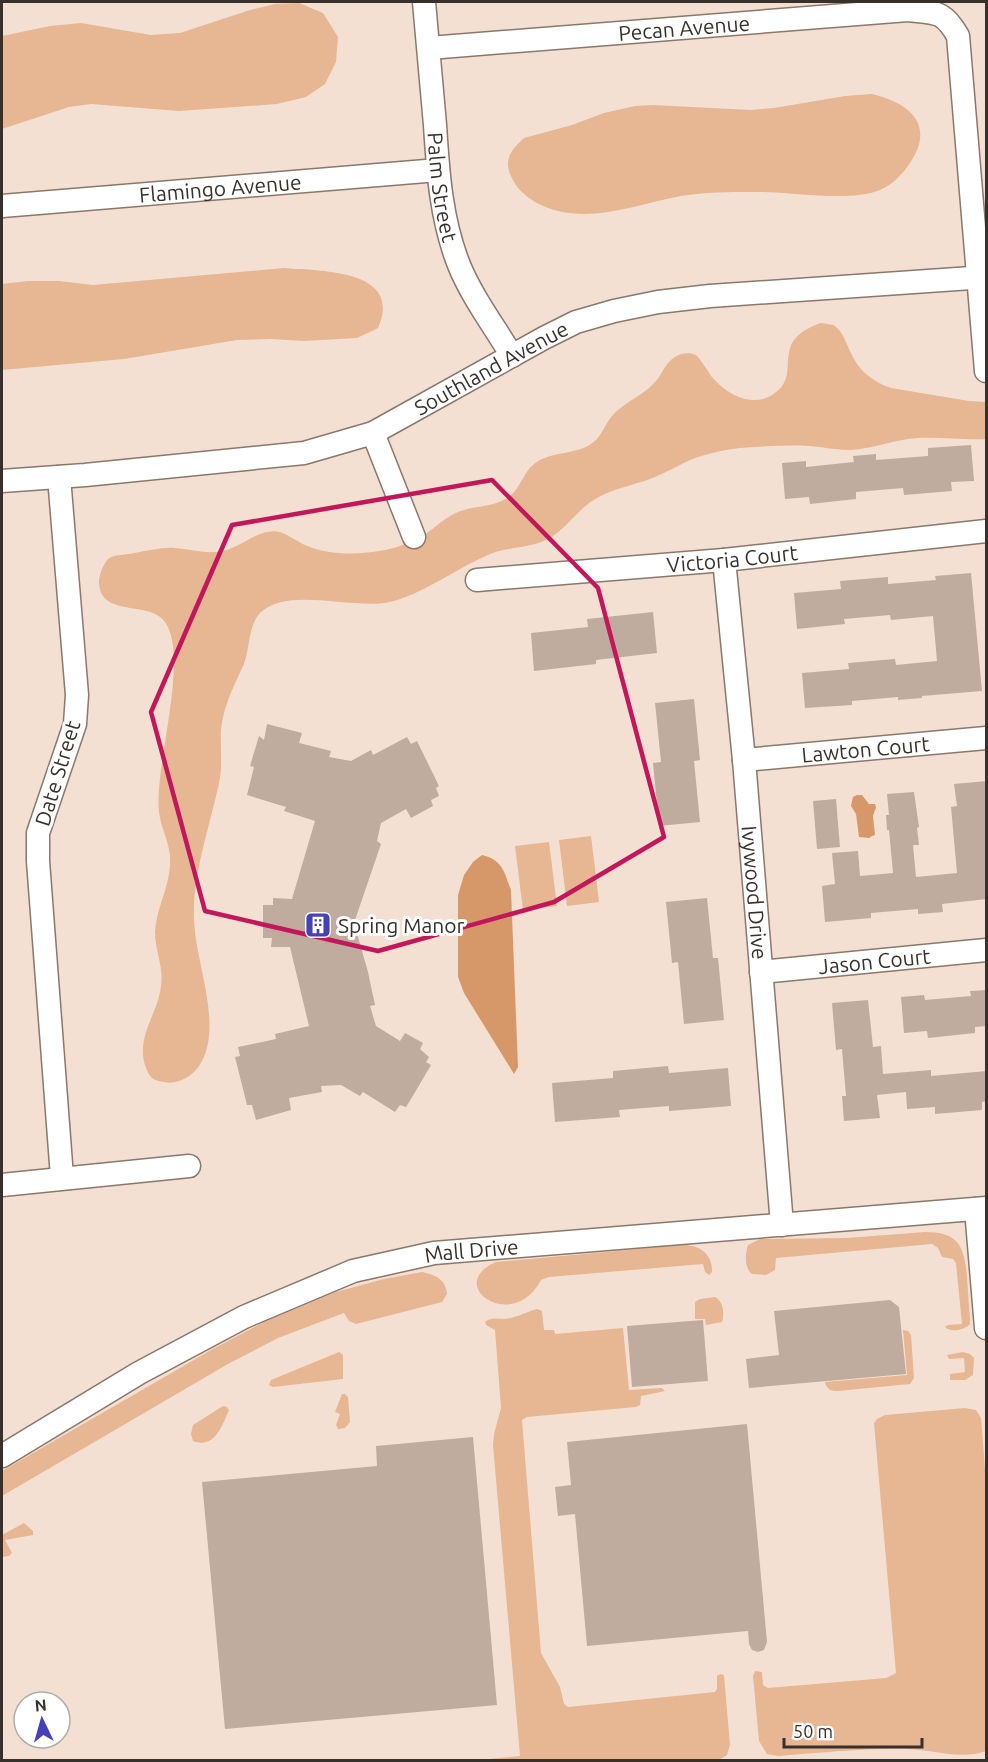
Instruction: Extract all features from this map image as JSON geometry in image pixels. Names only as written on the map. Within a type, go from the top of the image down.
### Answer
[{"type":"street","name":"Palm Street","points":[[424,2],[442,207],[459,265],[512,356]]},
{"type":"street","name":"Pecan Avenue","points":[[429,48],[908,10],[940,13],[952,25],[958,36],[983,277]]},
{"type":"street","name":"Flamingo Avenue","points":[[2,206],[438,170]]},
{"type":"street","name":"Southland Avenue","points":[[2,481],[304,453],[373,433],[576,322],[614,311],[658,302],[710,296],[983,277]]},
{"type":"street","points":[[983,277],[986,371]]},
{"type":"street","points":[[373,433],[414,537]]},
{"type":"street","name":"Date Street","points":[[59,477],[77,695],[75,724],[39,833],[38,861],[62,1178]]},
{"type":"street","name":"Victoria Court","points":[[477,580],[724,560],[987,531]]},
{"type":"street","name":"Ivywood Drive","points":[[724,560],[744,760],[782,1225]]},
{"type":"street","name":"Lawton Court","points":[[744,760],[987,738]]},
{"type":"street","name":"Jason Court","points":[[761,972],[987,951]]},
{"type":"street","points":[[2,1185],[189,1166]]},
{"type":"street","points":[[981,1209],[987,1328]]},
{"type":"street","name":"Mall Drive","points":[[2,1456],[139,1372],[244,1317],[352,1271],[434,1253],[981,1209]]},
{"type":"highlighted area","points":[[492,480],[598,588],[664,837],[554,902],[378,951],[205,911],[151,712],[232,525]]},
{"type":"shaded area","points":[[299,3],[323,13],[338,37],[336,62],[325,84],[306,97],[277,104],[179,111],[91,104],[69,107],[2,129],[2,36],[50,26],[81,23],[151,35],[180,33],[250,10],[275,4]]},
{"type":"shaded area","points":[[872,94],[897,103],[915,117],[920,137],[910,163],[901,175],[884,188],[867,194],[835,196],[767,192],[708,193],[681,196],[608,212],[571,213],[553,210],[535,202],[518,188],[509,170],[508,159],[524,138],[572,125],[604,113],[635,106],[751,110]]},
{"type":"shaded area","points":[[284,268],[336,273],[354,277],[369,284],[379,294],[383,309],[378,328],[357,338],[304,341],[237,340],[124,359],[2,370],[2,284],[59,281],[93,285]]},
{"type":"shaded area","points":[[821,323],[838,328],[861,369],[884,385],[969,401],[986,402],[986,439],[918,438],[850,450],[782,446],[738,448],[712,453],[688,461],[650,479],[605,494],[592,501],[546,540],[493,553],[407,597],[379,604],[288,601],[273,605],[260,613],[253,624],[244,664],[224,711],[221,729],[220,776],[197,876],[194,913],[197,948],[208,1001],[209,1036],[206,1052],[199,1066],[184,1079],[169,1083],[151,1077],[145,1065],[143,1044],[159,996],[162,979],[155,932],[169,874],[170,858],[160,819],[159,792],[170,713],[174,660],[172,639],[165,622],[158,615],[117,605],[108,601],[102,594],[99,578],[108,559],[117,555],[165,548],[206,552],[225,551],[272,531],[283,533],[315,549],[334,553],[365,553],[400,546],[424,535],[453,514],[504,500],[514,492],[530,468],[541,459],[590,445],[617,411],[650,387],[669,362],[679,355],[690,353],[696,355],[712,377],[732,394],[748,400],[764,399],[772,395],[782,387],[786,378],[790,349],[795,339],[804,331]]},
{"type":"shaded area","points":[[862,795],[869,804],[875,804],[876,807],[873,816],[875,835],[869,838],[859,837],[856,814],[851,806],[853,797]]},
{"type":"shaded area","points":[[591,836],[599,902],[567,906],[559,840]]},
{"type":"shaded area","points":[[549,842],[557,906],[523,910],[515,846]]},
{"type":"shaded area","points":[[482,855],[499,864],[511,890],[518,1067],[514,1074],[464,993],[458,977],[458,895],[464,875],[473,862]]},
{"type":"shaded area","points":[[925,1232],[952,1238],[961,1249],[966,1266],[970,1321],[965,1328],[954,1330],[945,1327],[962,1324],[956,1263],[953,1259],[942,1257],[938,1248],[932,1244],[776,1258],[775,1270],[766,1275],[752,1274],[746,1265],[748,1245],[760,1239],[847,1238]]},
{"type":"shaded area","points":[[681,1245],[693,1246],[703,1251],[710,1260],[712,1272],[709,1275],[705,1272],[703,1264],[549,1277],[541,1280],[529,1296],[515,1303],[500,1304],[488,1300],[480,1292],[477,1282],[482,1272],[496,1262]]},
{"type":"shaded area","points":[[422,1272],[442,1281],[447,1294],[442,1302],[356,1324],[349,1321],[344,1313],[278,1338],[228,1364],[2,1496],[2,1471],[211,1350],[264,1322],[336,1292]]},
{"type":"shaded area","points":[[715,1297],[723,1308],[722,1322],[706,1325],[705,1319],[695,1319],[695,1302]]},
{"type":"shaded area","points":[[537,1309],[542,1311],[544,1330],[554,1330],[555,1334],[623,1328],[629,1390],[662,1388],[665,1391],[641,1396],[640,1405],[636,1407],[527,1417],[522,1420],[541,1653],[560,1687],[564,1704],[568,1707],[715,1692],[717,1676],[724,1675],[730,1745],[727,1755],[719,1760],[479,1760],[520,1756],[493,1445],[501,1408],[495,1330],[485,1322],[513,1317]]},
{"type":"shaded area","points":[[903,1330],[908,1331],[911,1335],[914,1378],[910,1384],[838,1391],[827,1387],[825,1382],[907,1375]]},
{"type":"shaded area","points":[[339,1352],[343,1355],[343,1379],[273,1387],[269,1385],[271,1380]]},
{"type":"shaded area","points":[[963,1352],[974,1358],[973,1375],[965,1380],[950,1380],[950,1374],[965,1372],[964,1358],[949,1359],[947,1355]]},
{"type":"shaded area","points":[[342,1394],[348,1397],[350,1422],[345,1428],[338,1429],[336,1425],[340,1414],[335,1412]]},
{"type":"shaded area","points":[[223,1406],[229,1410],[217,1434],[207,1442],[193,1441],[191,1434],[193,1425]]},
{"type":"shaded area","points":[[965,1408],[976,1410],[981,1418],[986,1481],[986,1751],[967,1755],[892,1749],[778,1756],[767,1754],[759,1741],[753,1676],[755,1671],[762,1672],[763,1685],[768,1688],[886,1678],[896,1673],[874,1423],[885,1415]]},
{"type":"shaded area","points":[[24,1523],[33,1531],[33,1535],[5,1540],[12,1553],[2,1557],[2,1535]]},
{"type":"building","points":[[971,445],[974,481],[951,482],[952,491],[904,495],[903,488],[856,492],[856,499],[810,504],[809,497],[785,499],[782,463],[806,461],[806,467],[854,462],[853,456],[876,454],[876,460],[928,456],[928,448]]},
{"type":"building","points":[[971,573],[982,691],[898,700],[898,697],[852,701],[852,705],[805,708],[802,673],[849,669],[848,663],[895,659],[896,665],[937,661],[933,616],[891,620],[890,615],[844,619],[845,624],[797,629],[794,593],[841,589],[840,581],[888,577],[888,584],[936,580],[935,576]]},
{"type":"building","points":[[653,612],[657,653],[596,660],[596,664],[534,671],[531,633],[588,627],[587,619]]},
{"type":"building","points":[[694,699],[700,760],[694,761],[700,822],[659,826],[653,763],[661,762],[655,703]]},
{"type":"building","name":"Spring Manor","points":[[267,724],[302,733],[299,743],[331,751],[329,757],[351,761],[371,750],[373,755],[407,737],[411,744],[417,741],[439,786],[436,788],[439,796],[431,800],[433,806],[411,818],[406,809],[381,823],[377,841],[381,844],[354,923],[368,972],[375,1005],[370,1006],[376,1026],[400,1041],[405,1033],[423,1043],[420,1049],[429,1057],[426,1062],[431,1065],[406,1107],[400,1105],[395,1112],[363,1092],[360,1096],[341,1085],[321,1086],[322,1092],[289,1098],[291,1110],[256,1120],[252,1105],[247,1105],[235,1057],[240,1056],[238,1047],[276,1039],[275,1034],[309,1026],[290,947],[271,947],[272,938],[263,938],[263,905],[273,905],[273,898],[292,899],[315,821],[284,811],[286,807],[247,795],[254,767],[250,766],[259,736],[264,740]]},
{"type":"building","points":[[987,781],[987,899],[942,904],[943,912],[918,914],[918,909],[871,913],[871,918],[825,922],[822,886],[835,884],[832,853],[858,851],[860,876],[893,873],[889,830],[887,830],[886,815],[889,815],[887,794],[914,792],[919,827],[917,828],[919,845],[913,845],[916,877],[957,873],[951,807],[957,806],[954,784]]},
{"type":"building","points":[[836,799],[840,847],[817,849],[813,801]]},
{"type":"building","points":[[707,898],[713,958],[718,958],[724,1020],[684,1024],[678,962],[672,963],[666,902]]},
{"type":"building","points":[[987,990],[987,1026],[975,1027],[975,1033],[928,1038],[927,1031],[904,1033],[901,997],[924,995],[925,1000],[971,996],[970,991]]},
{"type":"building","points":[[868,1000],[873,1047],[881,1046],[883,1074],[931,1070],[931,1076],[987,1071],[987,1101],[982,1102],[982,1110],[935,1114],[935,1107],[907,1109],[906,1092],[877,1095],[880,1118],[844,1121],[842,1096],[846,1096],[842,1049],[836,1050],[832,1003]]},
{"type":"building","points":[[668,1066],[669,1073],[728,1068],[731,1106],[669,1111],[669,1106],[619,1110],[620,1117],[555,1122],[552,1083],[613,1078],[613,1071]]},
{"type":"building","points":[[890,1300],[899,1307],[906,1374],[749,1388],[746,1359],[779,1355],[774,1311]]},
{"type":"building","points":[[703,1320],[708,1381],[632,1387],[627,1326]]},
{"type":"building","points":[[747,1424],[767,1642],[764,1650],[758,1652],[752,1650],[748,1631],[587,1646],[575,1514],[558,1516],[555,1487],[571,1485],[567,1442]]},
{"type":"building","points":[[473,1437],[497,1705],[225,1729],[202,1482],[377,1466],[376,1446]]},
{"type":"place","name":"Spring Manor","points":[[318,925]]}]
